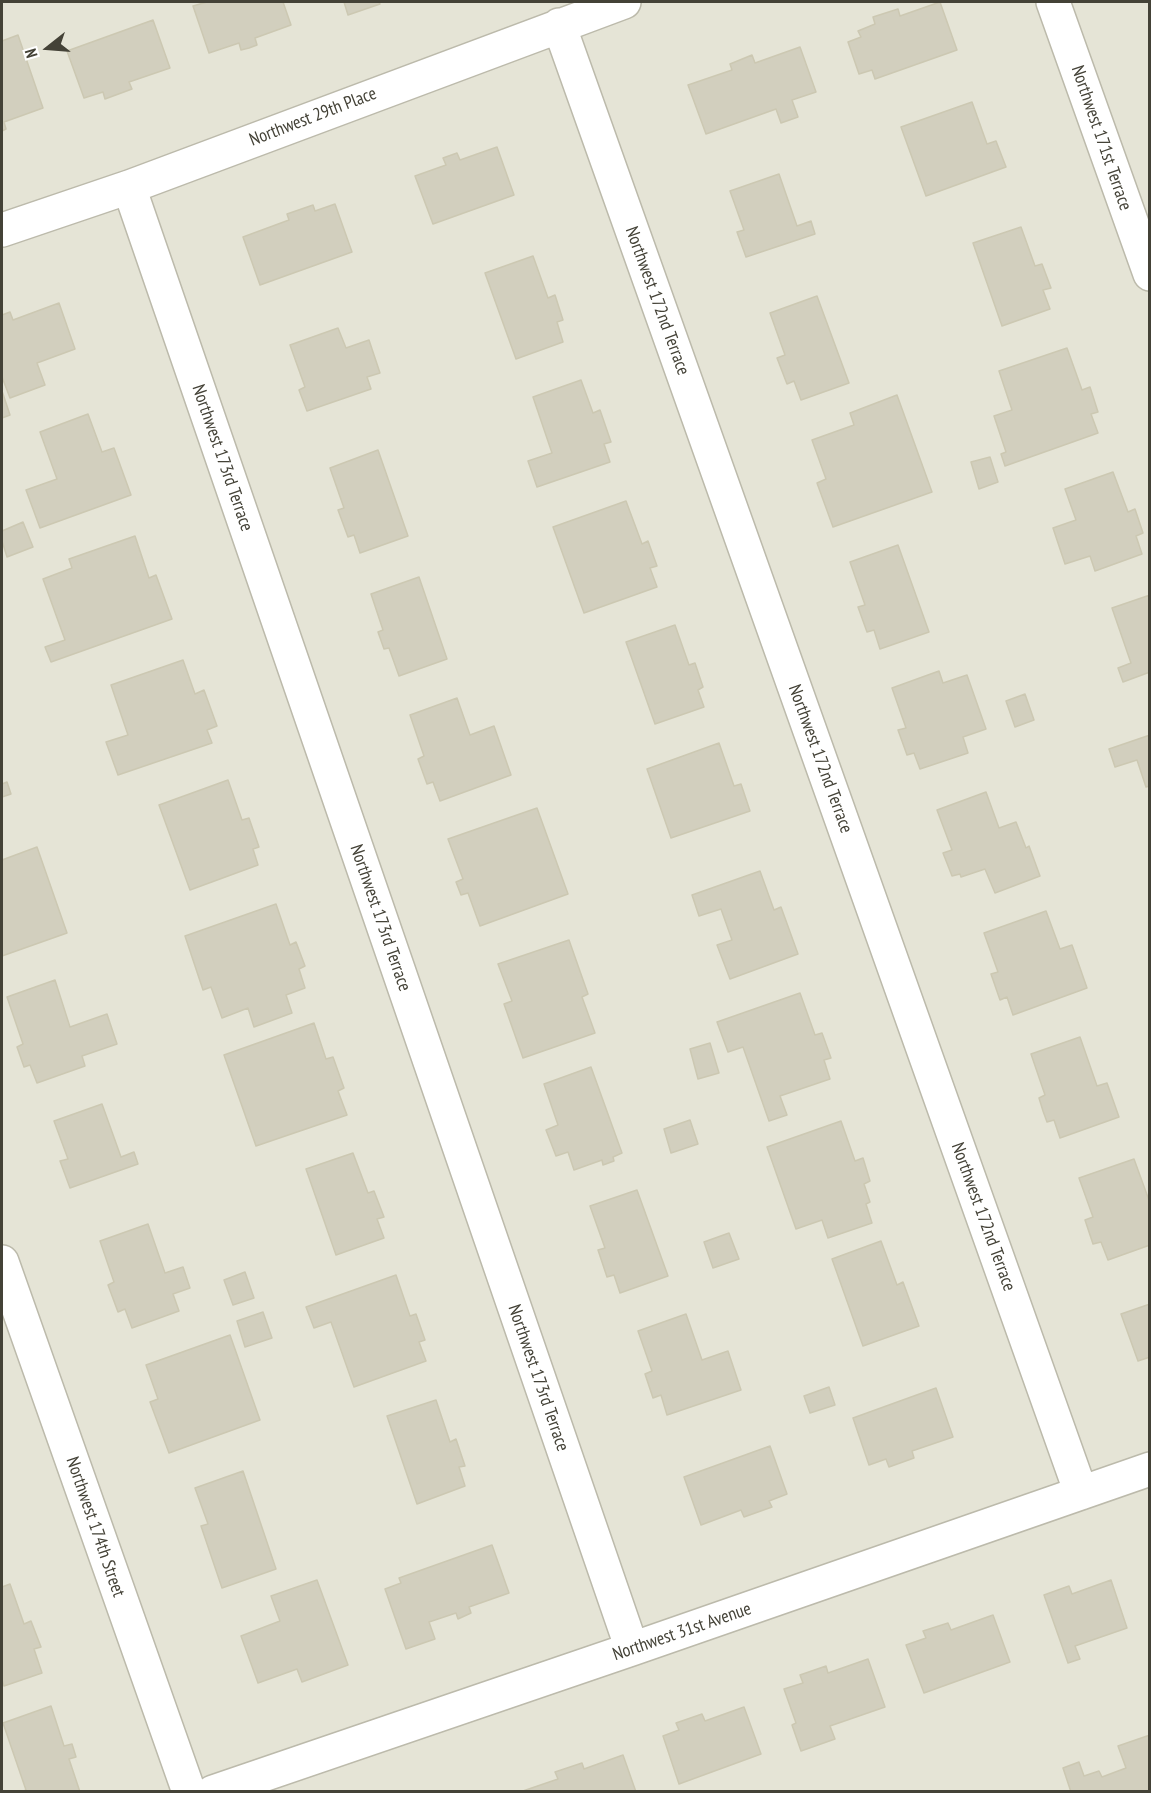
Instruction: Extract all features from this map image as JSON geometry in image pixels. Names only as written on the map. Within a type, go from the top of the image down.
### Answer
[{"type":"street","name":"Northwest 29th Place","points":[[2,230],[129,187],[624,2]]},
{"type":"street","name":"Northwest 171st Terrace","points":[[1053,2],[1149,274]]},
{"type":"street","name":"Northwest 172nd Terrace","points":[[559,25],[1081,1493]]},
{"type":"street","name":"Northwest 173rd Terrace","points":[[129,187],[632,1649]]},
{"type":"street","name":"Northwest 174th Street","points":[[2,1262],[189,1791]]},
{"type":"street","name":"Northwest 31st Avenue","points":[[213,1791],[632,1649],[1149,1469]]},
{"type":"shaded area","points":[[2,2],[1149,2],[1149,1791],[2,1791]]},
{"type":"building","points":[[207,2],[283,2],[291,25],[255,38],[257,45],[249,48],[241,50],[239,43],[209,53],[193,6]]},
{"type":"building","points":[[344,2],[379,2],[380,4],[348,15]]},
{"type":"building","points":[[940,2],[957,50],[875,79],[872,70],[859,74],[848,42],[861,37],[858,31],[875,24],[873,17],[898,9],[900,16]]},
{"type":"building","points":[[153,20],[170,68],[129,82],[132,89],[105,99],[103,92],[84,98],[67,51]]},
{"type":"building","points":[[18,35],[43,108],[4,122],[6,129],[2,131],[2,41]]},
{"type":"building","points":[[800,47],[816,92],[792,100],[798,117],[781,123],[776,109],[706,134],[688,85],[732,70],[730,64],[752,55],[755,63]]},
{"type":"building","points":[[972,102],[987,144],[996,141],[1006,167],[926,196],[901,127]]},
{"type":"building","points":[[497,147],[514,195],[433,224],[415,176],[446,165],[443,158],[457,153],[460,160]]},
{"type":"building","points":[[779,174],[797,226],[811,221],[815,234],[746,257],[737,232],[744,230],[730,191]]},
{"type":"building","points":[[335,204],[352,252],[260,285],[243,237],[289,220],[287,214],[313,205],[315,211]]},
{"type":"building","points":[[1021,227],[1035,266],[1042,264],[1051,288],[1043,290],[1050,309],[1002,326],[973,243]]},
{"type":"building","points":[[533,256],[548,298],[555,295],[563,320],[557,322],[563,342],[516,359],[485,273]]},
{"type":"building","points":[[817,296],[849,383],[801,400],[794,381],[787,384],[777,358],[785,355],[770,313]]},
{"type":"building","points":[[59,303],[75,349],[37,363],[45,385],[10,398],[2,377],[2,315],[10,312],[13,320]]},
{"type":"building","points":[[338,328],[346,348],[369,340],[380,373],[367,377],[371,389],[307,411],[299,390],[305,387],[290,345]]},
{"type":"building","points":[[1067,348],[1082,390],[1090,387],[1098,412],[1091,414],[1098,433],[1005,466],[1001,454],[1006,452],[994,416],[1012,410],[999,371]]},
{"type":"building","points":[[581,380],[593,413],[600,410],[611,442],[604,444],[610,462],[537,487],[528,461],[552,453],[533,397]]},
{"type":"building","points":[[2,391],[10,415],[2,418]]},
{"type":"building","points":[[897,395],[932,492],[833,527],[817,483],[826,479],[812,440],[854,425],[850,413]]},
{"type":"building","points":[[88,414],[102,452],[114,448],[131,495],[40,528],[26,490],[57,479],[40,432]]},
{"type":"building","points":[[378,450],[408,536],[360,553],[354,535],[348,537],[338,510],[344,508],[330,468]]},
{"type":"building","points":[[990,457],[998,482],[979,489],[971,462]]},
{"type":"building","points":[[1113,472],[1128,512],[1135,509],[1143,533],[1136,536],[1142,554],[1095,571],[1090,556],[1065,564],[1053,528],[1076,520],[1065,489]]},
{"type":"building","points":[[626,501],[642,544],[648,541],[657,566],[650,568],[657,587],[584,613],[553,527]]},
{"type":"building","points":[[23,522],[33,547],[7,557],[2,541],[2,531]]},
{"type":"building","points":[[135,536],[149,578],[156,575],[172,619],[51,662],[45,647],[65,640],[43,579],[72,568],[69,559]]},
{"type":"building","points":[[898,545],[929,632],[880,649],[874,630],[867,632],[858,607],[865,605],[850,562]]},
{"type":"building","points":[[419,577],[447,659],[399,676],[389,648],[384,649],[378,632],[383,630],[371,594]]},
{"type":"building","points":[[1150,595],[1150,672],[1123,682],[1118,668],[1131,663],[1112,608]]},
{"type":"building","points":[[675,625],[689,665],[695,663],[703,687],[698,690],[704,707],[655,724],[626,642]]},
{"type":"building","points":[[183,660],[195,694],[204,690],[217,726],[207,730],[212,743],[118,775],[106,742],[128,735],[111,685]]},
{"type":"building","points":[[939,671],[943,683],[967,675],[986,729],[963,737],[968,753],[920,769],[914,753],[907,755],[898,730],[906,728],[892,688]]},
{"type":"building","points":[[1025,694],[1034,720],[1015,727],[1006,701]]},
{"type":"building","points":[[457,698],[470,735],[494,726],[511,775],[440,801],[433,782],[427,784],[418,759],[424,756],[410,715]]},
{"type":"building","points":[[1150,735],[1150,786],[1146,787],[1137,760],[1115,767],[1109,749]]},
{"type":"building","points":[[719,743],[734,786],[741,784],[750,811],[671,838],[647,769]]},
{"type":"building","points":[[228,780],[242,820],[249,818],[259,847],[253,849],[258,865],[190,890],[159,805]]},
{"type":"building","points":[[7,782],[11,794],[2,797],[2,784]]},
{"type":"building","points":[[986,792],[999,828],[1016,822],[1026,848],[1029,846],[1040,876],[995,893],[985,869],[961,877],[960,874],[952,876],[943,853],[952,850],[937,810]]},
{"type":"building","points":[[537,808],[568,894],[480,926],[468,893],[461,895],[456,882],[463,879],[448,839]]},
{"type":"building","points":[[37,847],[67,933],[2,956],[2,860]]},
{"type":"building","points":[[760,871],[774,910],[781,907],[798,954],[730,979],[717,945],[732,940],[721,909],[699,916],[692,895]]},
{"type":"building","points":[[276,904],[290,945],[296,942],[305,966],[299,969],[305,988],[286,995],[292,1013],[254,1027],[248,1008],[222,1018],[211,987],[203,990],[185,936]]},
{"type":"building","points":[[1046,911],[1060,949],[1072,945],[1087,988],[1013,1015],[1007,997],[1000,1000],[991,974],[998,972],[984,933]]},
{"type":"building","points":[[569,940],[588,994],[582,997],[595,1033],[523,1058],[504,1004],[512,1001],[498,964]]},
{"type":"building","points":[[55,980],[70,1027],[107,1014],[117,1044],[82,1056],[85,1066],[37,1083],[30,1065],[24,1067],[17,1047],[23,1044],[7,997]]},
{"type":"building","points":[[800,993],[815,1035],[822,1033],[831,1058],[824,1060],[830,1079],[780,1096],[787,1115],[769,1121],[743,1047],[728,1052],[717,1022]]},
{"type":"building","points":[[314,1023],[326,1059],[333,1057],[344,1088],[338,1091],[347,1115],[256,1146],[224,1055]]},
{"type":"building","points":[[1080,1037],[1097,1086],[1107,1083],[1119,1117],[1060,1138],[1054,1120],[1047,1122],[1043,1111],[1039,1098],[1045,1095],[1031,1054]]},
{"type":"building","points":[[710,1043],[719,1073],[698,1079],[690,1049]]},
{"type":"building","points":[[591,1067],[622,1153],[613,1157],[614,1161],[603,1165],[602,1160],[574,1170],[568,1152],[556,1156],[546,1130],[558,1125],[544,1084]]},
{"type":"building","points":[[102,1104],[121,1157],[134,1152],[138,1164],[70,1188],[60,1161],[68,1159],[54,1121]]},
{"type":"building","points":[[690,1120],[698,1144],[671,1153],[664,1129]]},
{"type":"building","points":[[841,1121],[855,1161],[863,1158],[870,1181],[864,1184],[870,1202],[866,1204],[872,1223],[828,1238],[822,1220],[796,1229],[767,1147]]},
{"type":"building","points":[[353,1153],[368,1193],[374,1191],[384,1217],[377,1219],[384,1238],[336,1255],[306,1169]]},
{"type":"building","points":[[1134,1159],[1150,1203],[1150,1245],[1108,1260],[1101,1242],[1093,1244],[1085,1220],[1093,1217],[1079,1178]]},
{"type":"building","points":[[637,1190],[668,1276],[620,1293],[614,1275],[607,1277],[598,1250],[605,1248],[590,1206]]},
{"type":"building","points":[[148,1224],[165,1273],[183,1267],[190,1288],[173,1294],[179,1311],[132,1328],[125,1309],[118,1312],[108,1285],[114,1282],[100,1241]]},
{"type":"building","points":[[729,1233],[739,1259],[713,1268],[704,1242]]},
{"type":"building","points":[[881,1241],[897,1285],[903,1282],[919,1326],[863,1346],[832,1259]]},
{"type":"building","points":[[245,1272],[254,1298],[233,1305],[224,1280]]},
{"type":"building","points":[[396,1275],[410,1316],[416,1314],[425,1340],[419,1342],[426,1361],[354,1387],[331,1322],[314,1328],[306,1307]]},
{"type":"building","points":[[1150,1304],[1150,1357],[1138,1361],[1121,1314]]},
{"type":"building","points":[[263,1312],[272,1338],[245,1347],[237,1321]]},
{"type":"building","points":[[686,1314],[702,1360],[728,1351],[741,1390],[667,1415],[661,1395],[653,1398],[645,1374],[652,1371],[638,1331]]},
{"type":"building","points":[[230,1335],[260,1420],[169,1453],[150,1402],[158,1399],[146,1365]]},
{"type":"building","points":[[829,1387],[835,1405],[810,1413],[804,1396]]},
{"type":"building","points":[[936,1388],[953,1437],[912,1451],[914,1458],[889,1467],[886,1459],[869,1465],[853,1418]]},
{"type":"building","points":[[436,1400],[450,1442],[456,1439],[465,1466],[459,1467],[465,1486],[417,1504],[387,1416]]},
{"type":"building","points":[[770,1446],[787,1494],[769,1501],[772,1507],[744,1517],[741,1510],[701,1525],[684,1477]]},
{"type":"building","points":[[243,1471],[276,1569],[222,1588],[201,1526],[208,1524],[195,1488]]},
{"type":"building","points":[[492,1545],[509,1593],[469,1607],[471,1613],[458,1619],[456,1613],[429,1622],[435,1639],[406,1649],[385,1589],[401,1583],[399,1578]]},
{"type":"building","points":[[317,1580],[348,1665],[302,1682],[297,1669],[258,1683],[241,1636],[280,1621],[271,1596]]},
{"type":"building","points":[[1111,1580],[1127,1628],[1075,1646],[1080,1659],[1068,1663],[1044,1595],[1069,1586],[1072,1594]]},
{"type":"building","points":[[10,1584],[24,1624],[31,1621],[41,1647],[34,1649],[42,1673],[4,1686],[2,1680],[2,1587]]},
{"type":"building","points":[[993,1615],[1010,1662],[924,1693],[906,1645],[926,1638],[923,1631],[948,1623],[951,1630]]},
{"type":"building","points":[[868,1659],[885,1707],[830,1726],[835,1739],[801,1751],[792,1725],[796,1723],[784,1689],[803,1683],[800,1675],[826,1666],[828,1673]]},
{"type":"building","points":[[51,1706],[64,1746],[72,1744],[76,1757],[69,1759],[80,1792],[21,1792],[26,1790],[3,1723]]},
{"type":"building","points":[[744,1707],[761,1754],[679,1784],[663,1736],[679,1730],[676,1723],[702,1714],[705,1721]]},
{"type":"building","points":[[1150,1735],[1150,1792],[1071,1792],[1063,1768],[1079,1762],[1084,1776],[1099,1771],[1102,1777],[1126,1768],[1118,1746]]},
{"type":"building","points":[[623,1755],[636,1792],[520,1792],[558,1779],[555,1772],[582,1763],[584,1769]]}]
